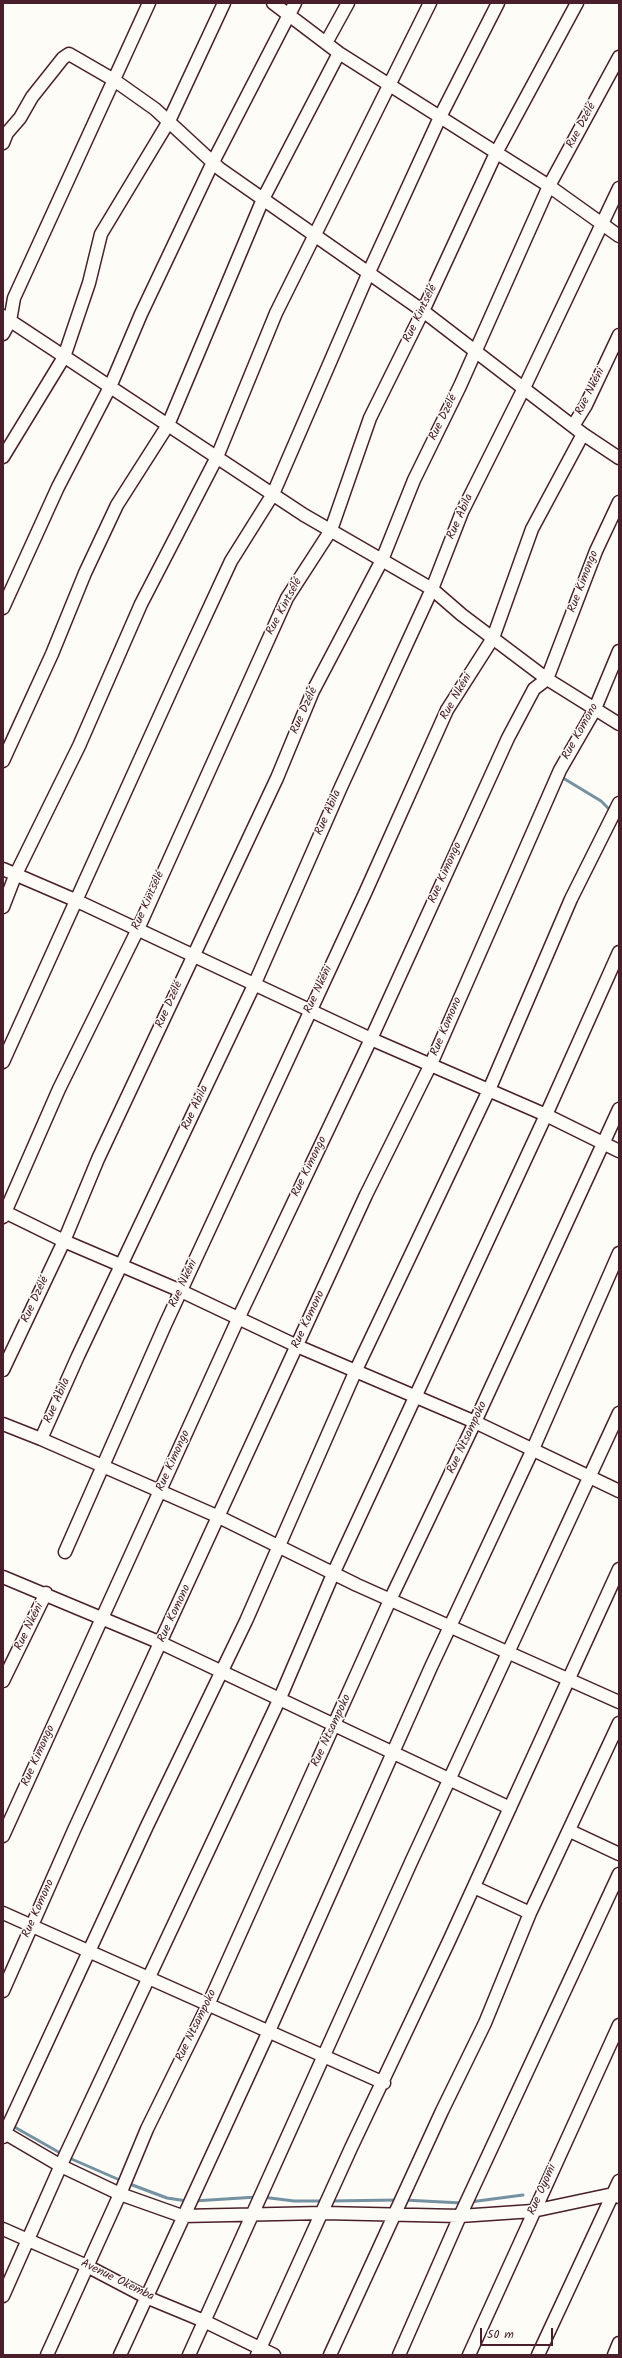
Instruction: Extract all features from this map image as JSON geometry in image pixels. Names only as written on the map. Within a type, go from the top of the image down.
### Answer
[{"type":"street","points":[[3,334],[14,298],[149,3]]},
{"type":"street","points":[[3,457],[64,357],[89,283],[101,234],[169,120],[224,3]]},
{"type":"street","points":[[273,3],[339,53],[389,82],[441,115],[496,153],[550,186],[619,236]]},
{"type":"street","points":[[3,608],[58,488],[110,387],[141,314],[213,162],[295,3]]},
{"type":"street","points":[[326,43],[348,3]]},
{"type":"street","points":[[3,907],[15,876],[79,746],[141,604],[217,457],[276,313],[389,82],[430,3]]},
{"type":"street","points":[[3,1062],[75,900],[231,561],[273,494],[369,272],[441,115],[498,3]]},
{"type":"street","name":"Rue Kintsélé","points":[[4,1213],[59,1090],[138,928],[287,598],[331,530],[370,418],[423,311],[496,153],[577,3]]},
{"type":"street","points":[[3,761],[52,654],[85,573],[117,505],[168,425],[232,268],[263,199],[339,53]]},
{"type":"street","points":[[3,144],[6,133],[20,118],[32,96],[63,58],[69,54],[114,80],[169,120],[220,170],[369,272],[423,311],[583,434],[619,458]]},
{"type":"street","name":"Rue Dzélé","points":[[3,1370],[64,1241],[98,1159],[277,778],[312,691],[382,560],[414,480],[460,386],[474,351],[550,186],[619,57]]},
{"type":"street","name":"Rue Abila","points":[[42,1439],[122,1265],[255,984],[341,787],[432,589],[462,512],[524,388],[619,188]]},
{"type":"street","points":[[7,318],[273,494],[432,589],[547,679],[594,711],[619,724]]},
{"type":"street","name":"Rue Nkéni","points":[[573,426],[586,405],[619,335]]},
{"type":"street","name":"Rue Nkéni","points":[[65,1552],[181,1291],[310,1009],[366,891],[447,710],[493,638],[532,529],[583,434]]},
{"type":"street","name":"Rue Kimongo","points":[[3,1836],[238,1318],[371,1039],[508,738],[534,688],[547,679],[596,551],[619,502]]},
{"type":"street","name":"Rue Komono","points":[[3,1991],[31,1926],[296,1346],[366,1195],[431,1064],[560,770],[594,711],[619,651]]},
{"type":"street","points":[[616,2196],[534,2211],[460,2216],[395,2213],[323,2213],[182,2216],[120,2194],[61,2166],[4,2134],[220,1671],[246,1621],[356,1370],[489,1090],[571,899],[619,803]]},
{"type":"street","points":[[3,869],[15,876],[75,900],[138,928],[371,1039],[546,1115],[619,1151]]},
{"type":"street","points":[[3,2296],[61,2166],[280,1698],[333,1574],[546,1115],[619,952]]},
{"type":"street","name":"Rue Ntsampoko","points":[[47,2355],[120,2194],[147,2130],[208,2005],[390,1600],[475,1422],[619,1109]]},
{"type":"street","points":[[4,1213],[64,1241],[181,1291],[296,1346],[356,1370],[475,1422],[619,1491]]},
{"type":"street","points":[[120,2355],[182,2216],[268,2031],[450,1626],[534,1449],[619,1253]]},
{"type":"street","points":[[189,2355],[251,2214],[324,2057],[450,1778],[619,1413]]},
{"type":"street","points":[[3,1424],[42,1439],[102,1467],[219,1517],[333,1574],[619,1702]]},
{"type":"street","points":[[259,2351],[323,2213],[351,2148],[384,2083],[619,1569]]},
{"type":"street","points":[[3,1577],[46,1593],[161,1643],[450,1778],[510,1808]]},
{"type":"street","name":"Rue Nkéni","points":[[3,1682],[46,1593]]},
{"type":"street","points":[[330,2355],[485,2023],[530,1913],[570,1831],[619,1722]]},
{"type":"street","points":[[570,1831],[619,1854]]},
{"type":"street","points":[[399,2355],[460,2216],[619,1874]]},
{"type":"street","points":[[474,1887],[530,1913]]},
{"type":"street","points":[[3,1913],[384,2083]]},
{"type":"street","name":"Rue Oyomi","points":[[469,2355],[619,2025]]},
{"type":"street","points":[[538,2355],[616,2196],[619,2181]]},
{"type":"street","name":"Avenue Okemba","points":[[3,2229],[87,2266],[146,2297],[204,2321],[259,2351],[274,2355]]},
{"type":"street","points":[[614,2355],[619,2343]]},
{"type":"waterway","points":[[563,778],[601,801],[611,811]]},
{"type":"waterway","points":[[11,2125],[62,2154]]},
{"type":"waterway","points":[[67,2157],[122,2181]]},
{"type":"waterway","points":[[127,2183],[167,2198],[187,2201]]},
{"type":"waterway","points":[[470,2202],[523,2195]]},
{"type":"waterway","points":[[194,2201],[257,2197]]},
{"type":"waterway","points":[[262,2197],[294,2201],[322,2201]]},
{"type":"waterway","points":[[330,2201],[398,2200]]},
{"type":"waterway","points":[[404,2200],[462,2203]]}]
